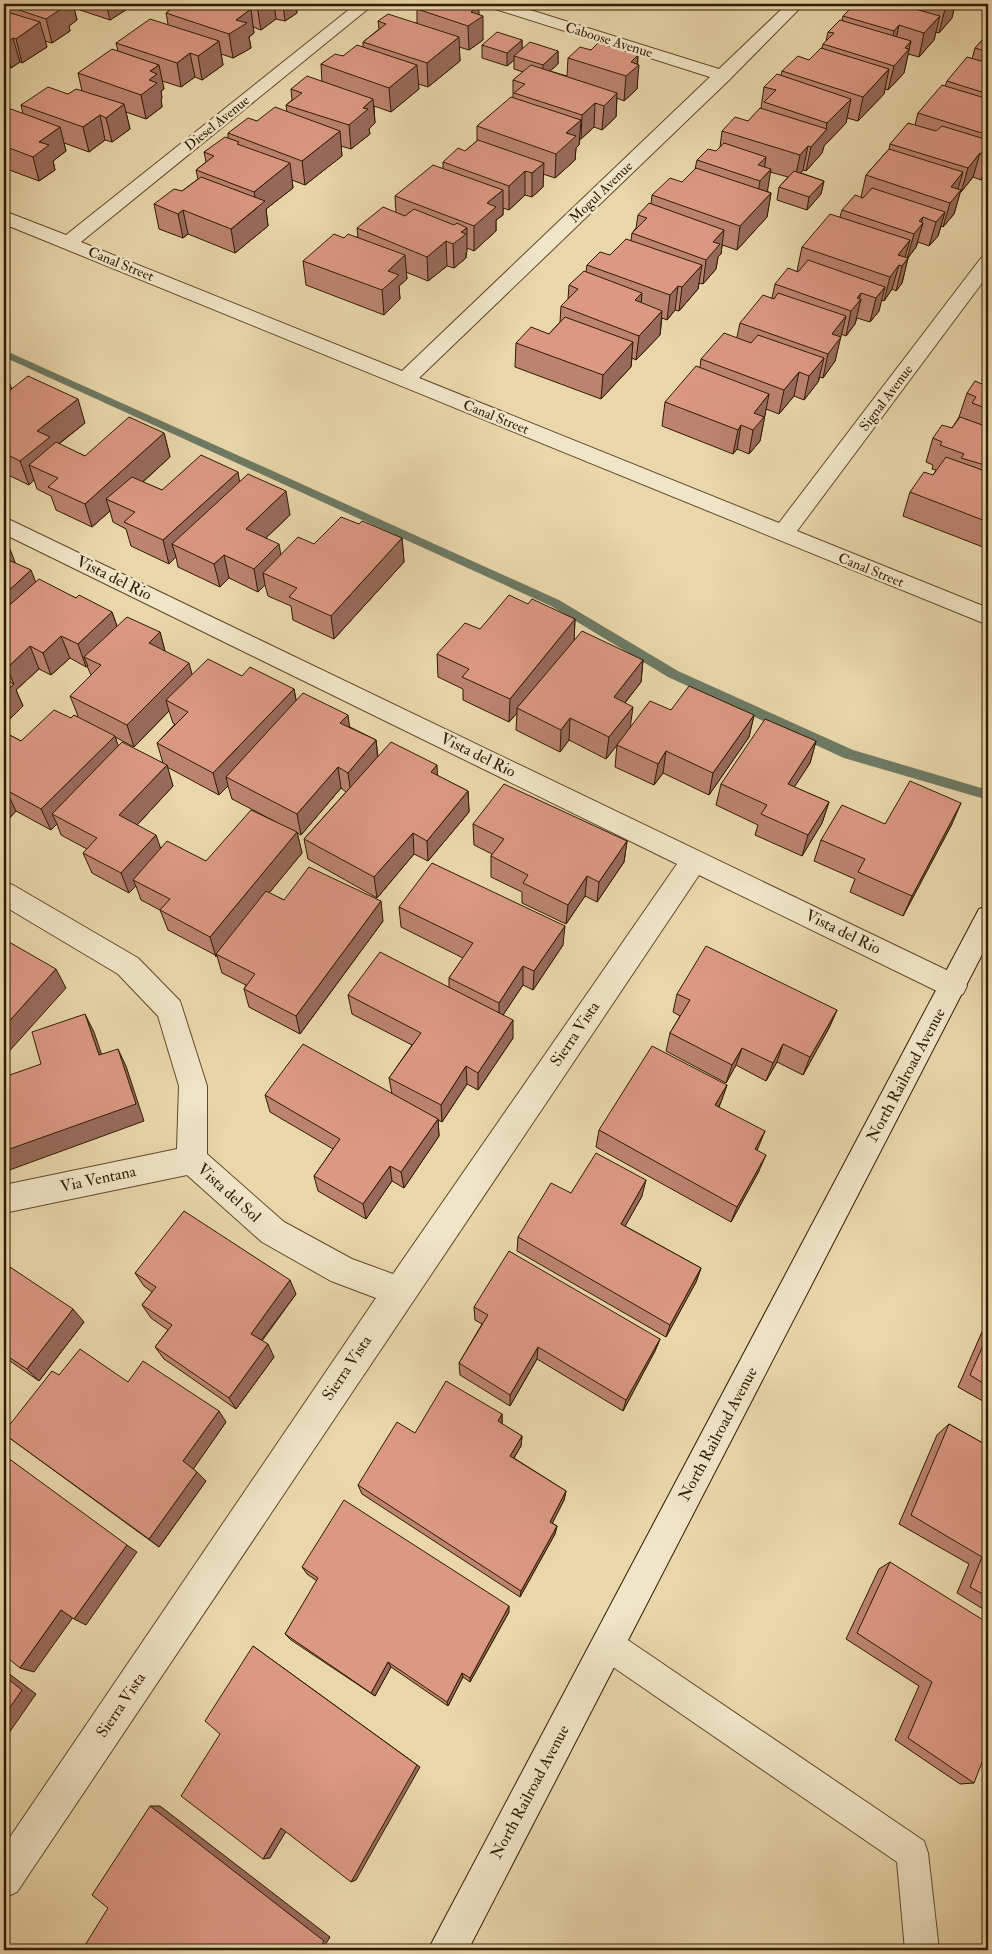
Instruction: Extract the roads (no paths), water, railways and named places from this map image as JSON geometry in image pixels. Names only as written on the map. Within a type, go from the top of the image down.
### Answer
[{"type":"street","name":"Diesel Avenue","points":[[68,243],[366,4]]},
{"type":"street","name":"Caboose Avenue","points":[[495,4],[723,76]]},
{"type":"street","name":"Mogul Avenue","points":[[406,380],[796,4]]},
{"type":"street","name":"Canal Street","points":[[4,217],[988,617]]},
{"type":"street","name":"Signal Avenue","points":[[783,534],[988,262]]},
{"type":"street","name":"Vista del Rio","points":[[4,525],[953,986]]},
{"type":"street","name":"Sierra Vista","points":[[4,1880],[399,1292],[694,860]]},
{"type":"street","name":"Vista del Sol","points":[[4,893],[128,966],[170,1010],[193,1086],[192,1160],[274,1232],[342,1270],[399,1292]]},
{"type":"street","name":"North Railroad Avenue","points":[[447,1950],[988,917]]},
{"type":"street","name":"Via Ventana","points":[[4,1199],[192,1160]]},
{"type":"lane","points":[[608,1645],[912,1853],[922,1950]]},
{"type":"waterway","points":[[4,353],[555,603],[673,674],[849,754],[986,795]]}]
